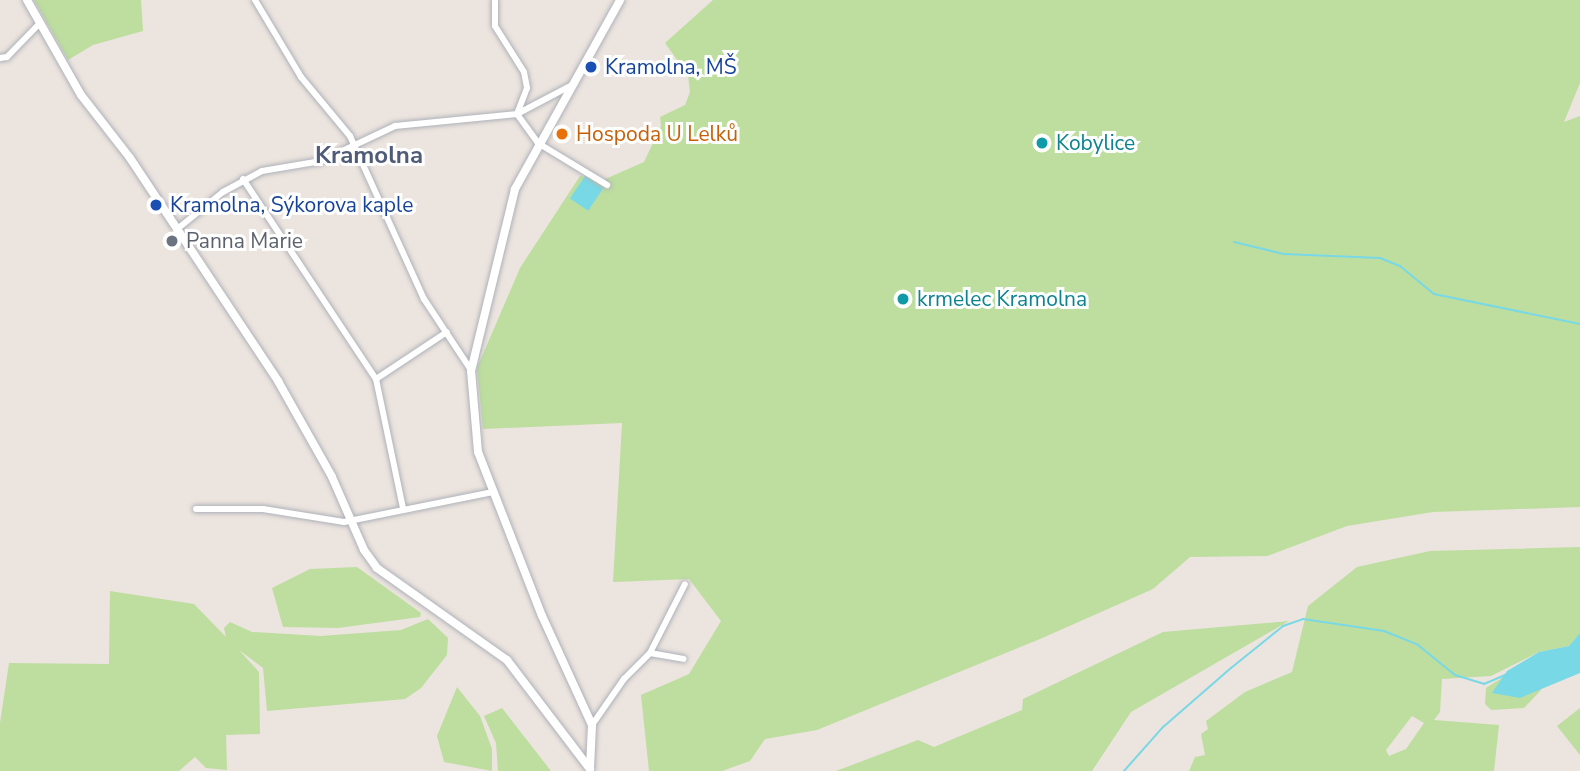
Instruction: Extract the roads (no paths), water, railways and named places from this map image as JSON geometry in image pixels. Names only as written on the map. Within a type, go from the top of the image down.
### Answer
[{"type":"street","points":[[27,0],[81,95],[278,381],[332,477],[350,520],[377,568],[507,660],[590,770]]},
{"type":"street","points":[[255,0],[301,77],[354,144],[424,299],[471,371]]},
{"type":"street","points":[[495,0],[495,26],[524,72],[527,88],[517,114]]},
{"type":"street","points":[[590,770],[592,725],[478,452],[471,371],[515,189],[538,143],[577,82],[620,0]]},
{"type":"street","points":[[0,58],[7,57],[39,24]]},
{"type":"street","points":[[176,230],[243,180],[321,161],[395,126],[517,114],[577,82]]},
{"type":"street","points":[[517,114],[538,143],[607,185]]},
{"type":"street","points":[[243,180],[376,379],[403,508]]},
{"type":"street","points":[[376,379],[447,332]]},
{"type":"street","points":[[196,509],[263,509],[350,520],[493,492]]},
{"type":"street","points":[[592,725],[624,679],[650,653],[685,584]]},
{"type":"street","points":[[650,653],[683,659]]},
{"type":"water","points":[[585,176],[603,188],[588,211],[570,198]]},
{"type":"water","points":[[1580,633],[1580,673],[1520,698],[1492,693],[1507,671],[1539,652],[1569,646]]},
{"type":"waterway","points":[[1234,242],[1284,254],[1380,258],[1400,266],[1434,294],[1580,324]]},
{"type":"waterway","points":[[1124,771],[1162,728],[1231,668],[1283,626],[1303,619],[1384,631],[1418,645],[1455,675],[1484,684],[1505,675]]},
{"type":"place","name":"Kramolna, MŠ","points":[[591,67]]},
{"type":"place","name":"Hospoda U Lelků","points":[[562,134]]},
{"type":"place","name":"Kobylice","points":[[1042,143]]},
{"type":"place","name":"Kramolna, Sýkorova kaple","points":[[156,205]]},
{"type":"place","name":"Panna Marie","points":[[172,241]]},
{"type":"place","name":"krmelec Kramolna","points":[[903,299]]},
{"type":"district","name":"Kramolna","points":[[369,156]]}]
